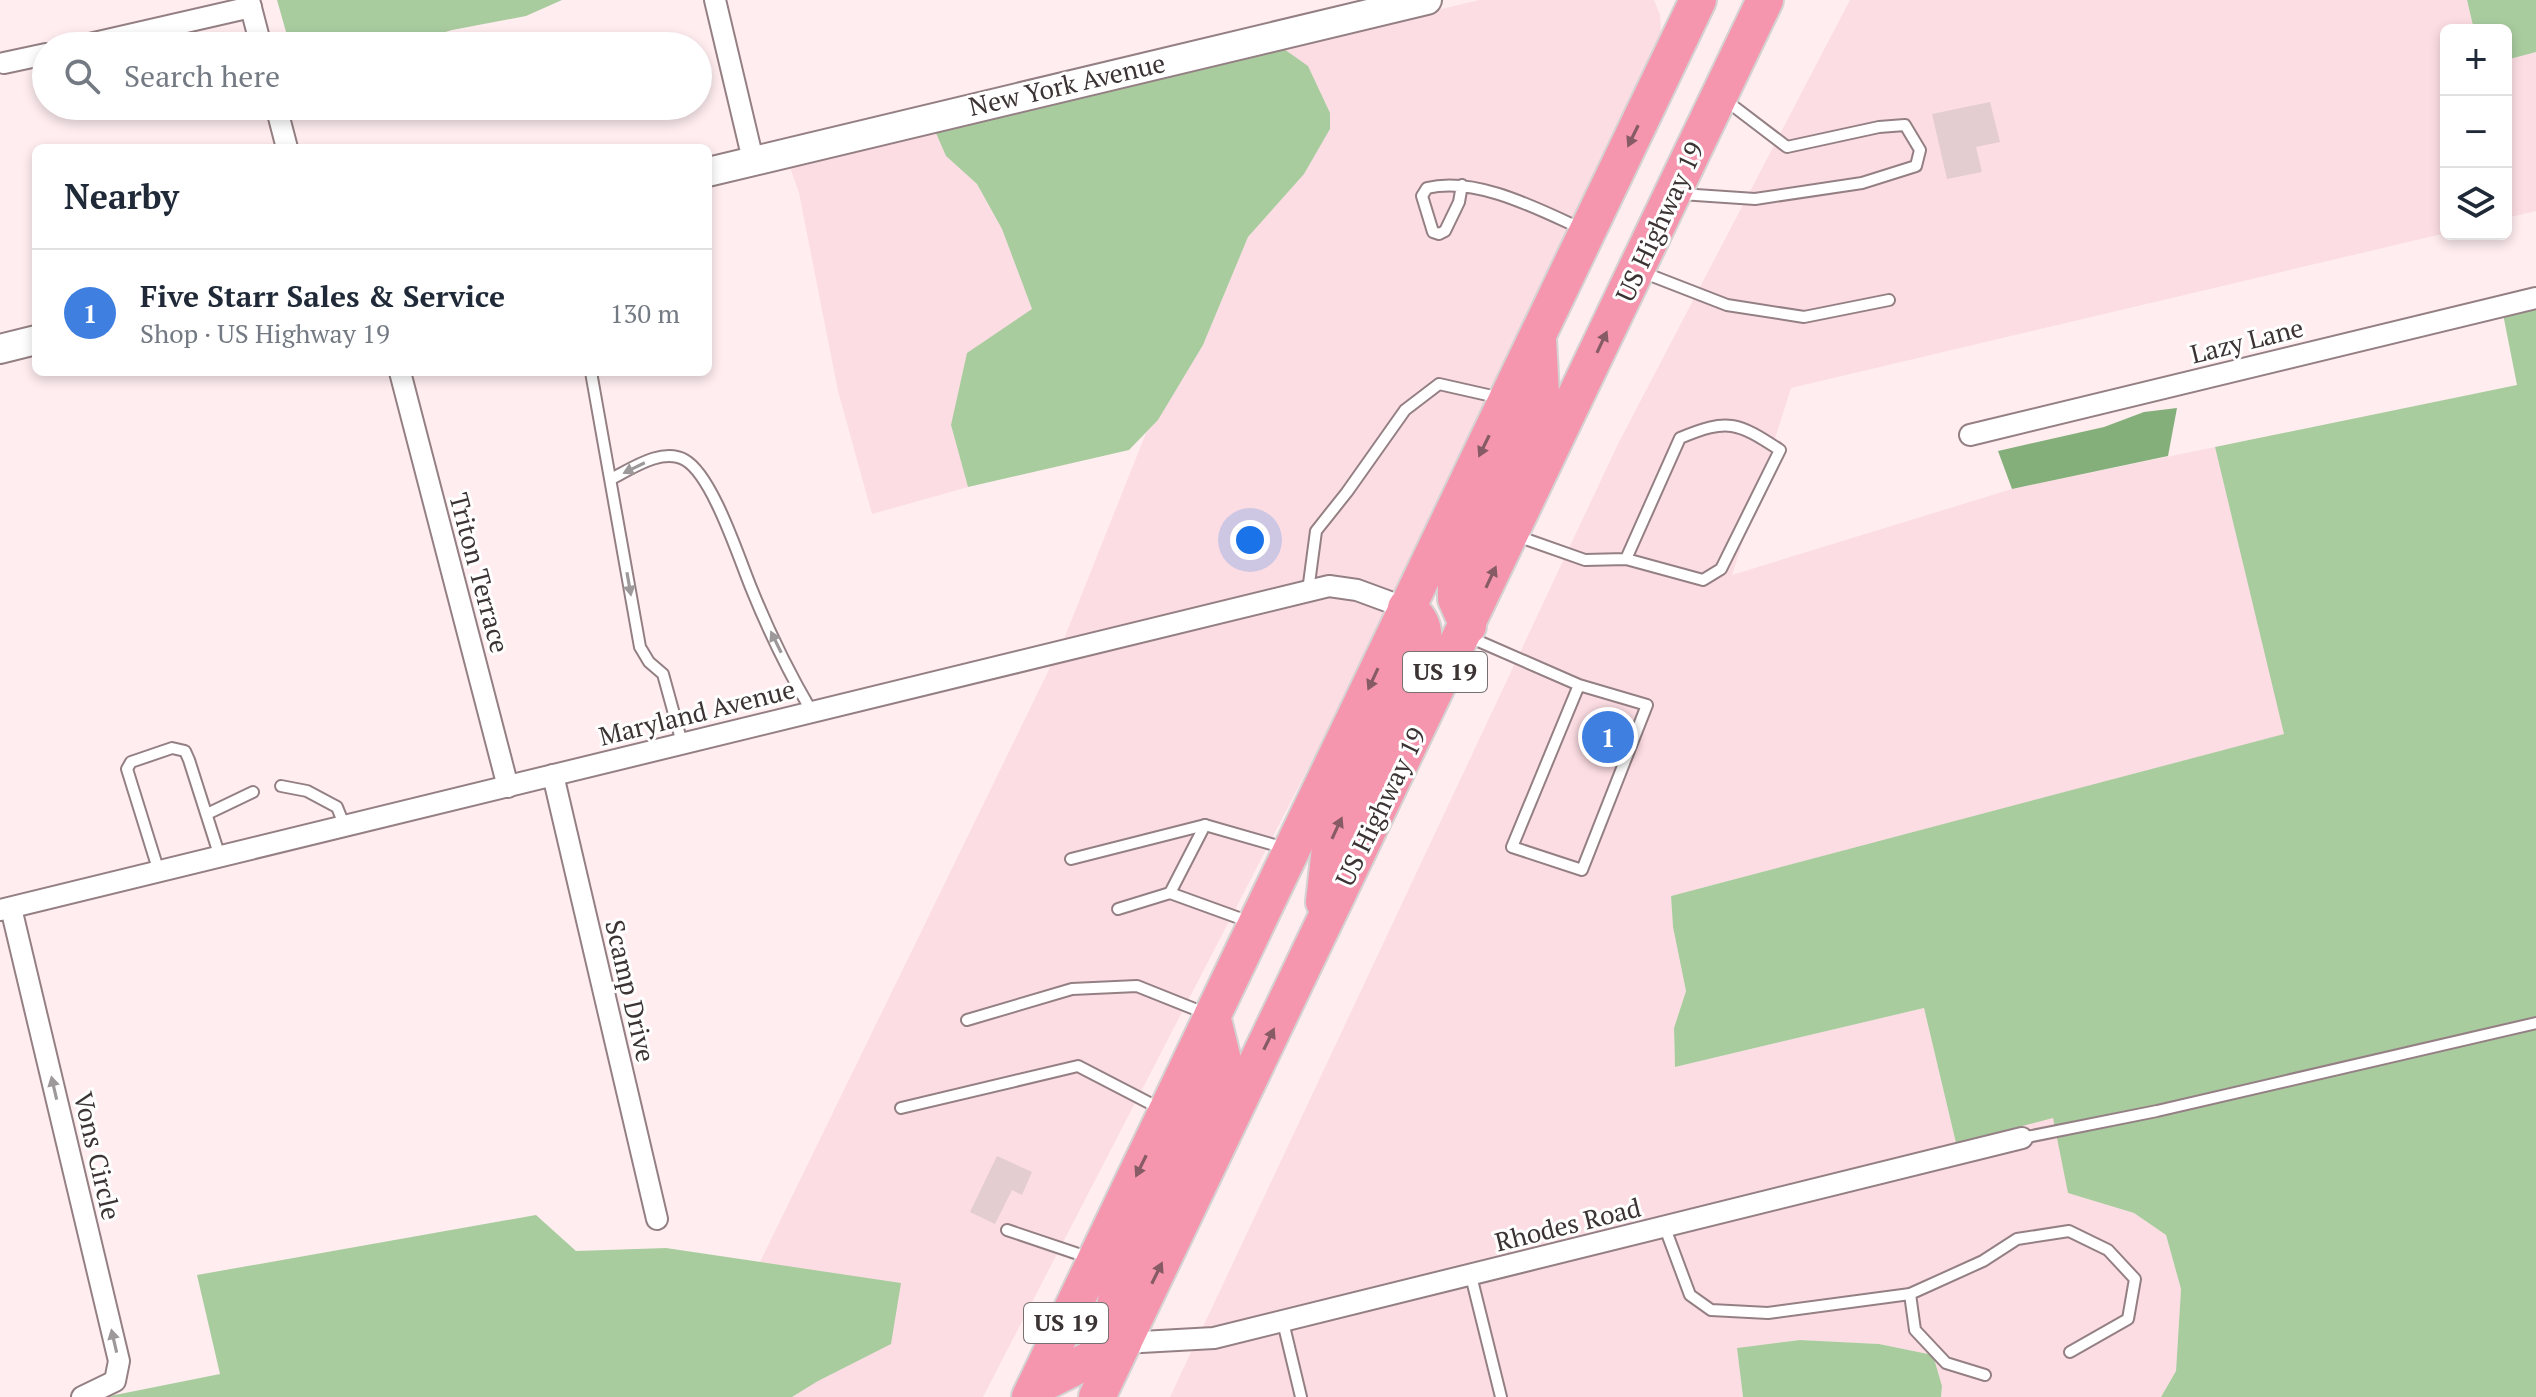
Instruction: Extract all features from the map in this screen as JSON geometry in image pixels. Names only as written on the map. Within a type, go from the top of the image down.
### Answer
[{"type":"highway","points":[[1666,0],[1671,13],[1673,52]]},
{"type":"highway","name":"US 19","points":[[1033,1392],[1698,0]]},
{"type":"highway","name":"US Highway 19","points":[[1097,1397],[1765,0]]},
{"type":"highway","points":[[1465,630],[1456,599],[1456,574],[1541,393],[1538,334]]},
{"type":"highway","points":[[1321,932],[1331,839],[1422,649],[1424,638],[1421,623],[1417,615],[1406,608]]},
{"type":"highway","points":[[1033,1392],[1123,1343],[1114,1311],[1120,1280],[1151,1209],[1224,1064],[1212,1016]]},
{"type":"street","points":[[715,0],[753,160]]},
{"type":"street","name":"New York Avenue","points":[[712,171],[1427,0]]},
{"type":"street","points":[[137,32],[250,4],[257,32]]},
{"type":"street","points":[[4,63],[32,57]]},
{"type":"street","points":[[280,120],[286,144]]},
{"type":"street","name":"Lazy Lane","points":[[1970,435],[2536,298]]},
{"type":"street","points":[[0,349],[32,341]]},
{"type":"street","name":"Triton Terrace","points":[[401,376],[508,787]]},
{"type":"street","name":"Maryland Avenue","points":[[5,909],[1329,586],[1357,590],[1406,608]]},
{"type":"street","name":"Scamp Drive","points":[[553,775],[657,1219]]},
{"type":"street","name":"Vons Circle","points":[[5,909],[119,1361],[115,1381],[82,1397]]},
{"type":"street","name":"Rhodes Road","points":[[1123,1343],[1214,1338],[2022,1138]]},
{"type":"lane","points":[[1673,193],[1755,199],[1862,183],[1916,166],[1920,150],[1905,125],[1879,127],[1787,147],[1752,123],[1720,95]]},
{"type":"lane","points":[[1462,185],[1459,202],[1445,231],[1439,234],[1433,232],[1422,196],[1427,188],[1441,185],[1462,185],[1526,204],[1587,231]]},
{"type":"lane","points":[[1637,270],[1727,305],[1804,317],[1889,300]]},
{"type":"lane","points":[[592,376],[640,647],[649,662],[663,674],[682,743]]},
{"type":"lane","points":[[1308,591],[1316,531],[1405,410],[1439,384],[1507,399]]},
{"type":"lane","points":[[1511,534],[1585,560],[1626,559],[1703,580],[1721,569],[1780,450],[1748,429],[1713,424],[1680,438],[1626,559]]},
{"type":"lane","points":[[611,479],[655,458],[672,456],[686,461],[701,476],[723,519],[753,593],[812,712]]},
{"type":"lane","points":[[1465,630],[1579,685],[1647,705],[1582,870],[1512,847],[1579,685]]},
{"type":"lane","points":[[159,872],[127,769],[131,762],[172,748],[185,751],[220,857]]},
{"type":"lane","points":[[281,786],[307,791],[337,807],[345,827]]},
{"type":"lane","points":[[207,814],[253,792]]},
{"type":"lane","points":[[1071,859],[1205,825],[1291,850]]},
{"type":"lane","points":[[1170,893],[1205,825]]},
{"type":"lane","points":[[1118,909],[1170,893],[1256,925]]},
{"type":"lane","points":[[967,1020],[1072,989],[1137,986],[1212,1016]]},
{"type":"lane","points":[[2022,1138],[2157,1111],[2536,1023]]},
{"type":"lane","points":[[901,1108],[1078,1066],[1167,1112]]},
{"type":"lane","points":[[1665,1228],[1690,1295],[1711,1310],[1768,1313],[1910,1294],[1983,1261],[2017,1239],[2069,1231],[2108,1250],[2135,1279],[2128,1319],[2070,1352]]},
{"type":"lane","points":[[1007,1230],[1096,1260]]},
{"type":"lane","points":[[1471,1276],[1501,1397]]},
{"type":"lane","points":[[1910,1294],[1915,1330],[1946,1363],[1985,1375]]},
{"type":"lane","points":[[1283,1322],[1301,1397]]},
{"type":"shaded area","points":[[277,0],[562,0],[526,16],[445,32],[286,32]]},
{"type":"shaded area","points":[[1479,0],[1654,0],[1660,15],[1662,48],[1438,517],[983,1397],[792,1397],[818,1381],[760,1262],[1064,639],[1146,433],[1158,420],[1203,345],[1248,237],[1305,172],[1330,129],[935,131],[946,156],[977,184],[1002,229],[1032,309],[951,425],[968,487],[872,514],[838,391],[799,193],[790,167],[812,159]]},
{"type":"shaded area","points":[[1850,0],[2467,0],[2473,24],[2440,24],[2440,234],[1791,388],[1732,575],[2012,489],[2215,447],[2285,734],[1671,896],[1673,927],[1686,991],[1674,1028],[1675,1067],[1924,1008],[1956,1143],[2053,1117],[2069,1193],[2134,1213],[2166,1235],[2181,1289],[2176,1371],[2161,1397],[1941,1397],[1942,1386],[1933,1355],[1879,1344],[1800,1340],[1737,1348],[1743,1397],[1170,1397],[1618,444]]},
{"type":"shaded area","points":[[2467,0],[2536,0],[2536,52],[2512,58],[2512,24],[2473,24]]},
{"type":"shaded area","points":[[1284,49],[1308,66],[1330,113],[1330,129],[1304,174],[1248,237],[1203,345],[1158,420],[1129,450],[968,487],[951,425],[967,353],[1032,309],[1002,229],[977,184],[946,156],[935,131]]},
{"type":"shaded area","points":[[2536,52],[2536,211],[2512,217],[2512,96],[2512,58]]},
{"type":"shaded area","points":[[2536,302],[2536,1397],[2161,1397],[2176,1371],[2181,1289],[2166,1235],[2134,1213],[2068,1193],[2053,1118],[1956,1143],[1924,1008],[1675,1067],[1674,1028],[1686,991],[1673,927],[1671,896],[2284,734],[2215,447],[2517,385],[2502,309]]},
{"type":"shaded area","points":[[2177,408],[2168,456],[2012,489],[1998,451],[2104,427],[2144,412]]},
{"type":"shaded area","points":[[536,1215],[576,1251],[666,1248],[901,1283],[891,1344],[792,1397],[105,1397],[220,1374],[197,1275]]},
{"type":"shaded area","points":[[1800,1340],[1879,1344],[1933,1355],[1942,1386],[1941,1397],[1743,1397],[1737,1348]]},
{"type":"building","points":[[1990,102],[2000,142],[1976,147],[1982,172],[1947,179],[1932,114]]},
{"type":"building","points":[[997,1156],[1032,1172],[1022,1195],[1012,1190],[995,1224],[970,1212]]},
{"type":"place","name":"Five Starr Sales & Service","points":[[1608,737]]}]
